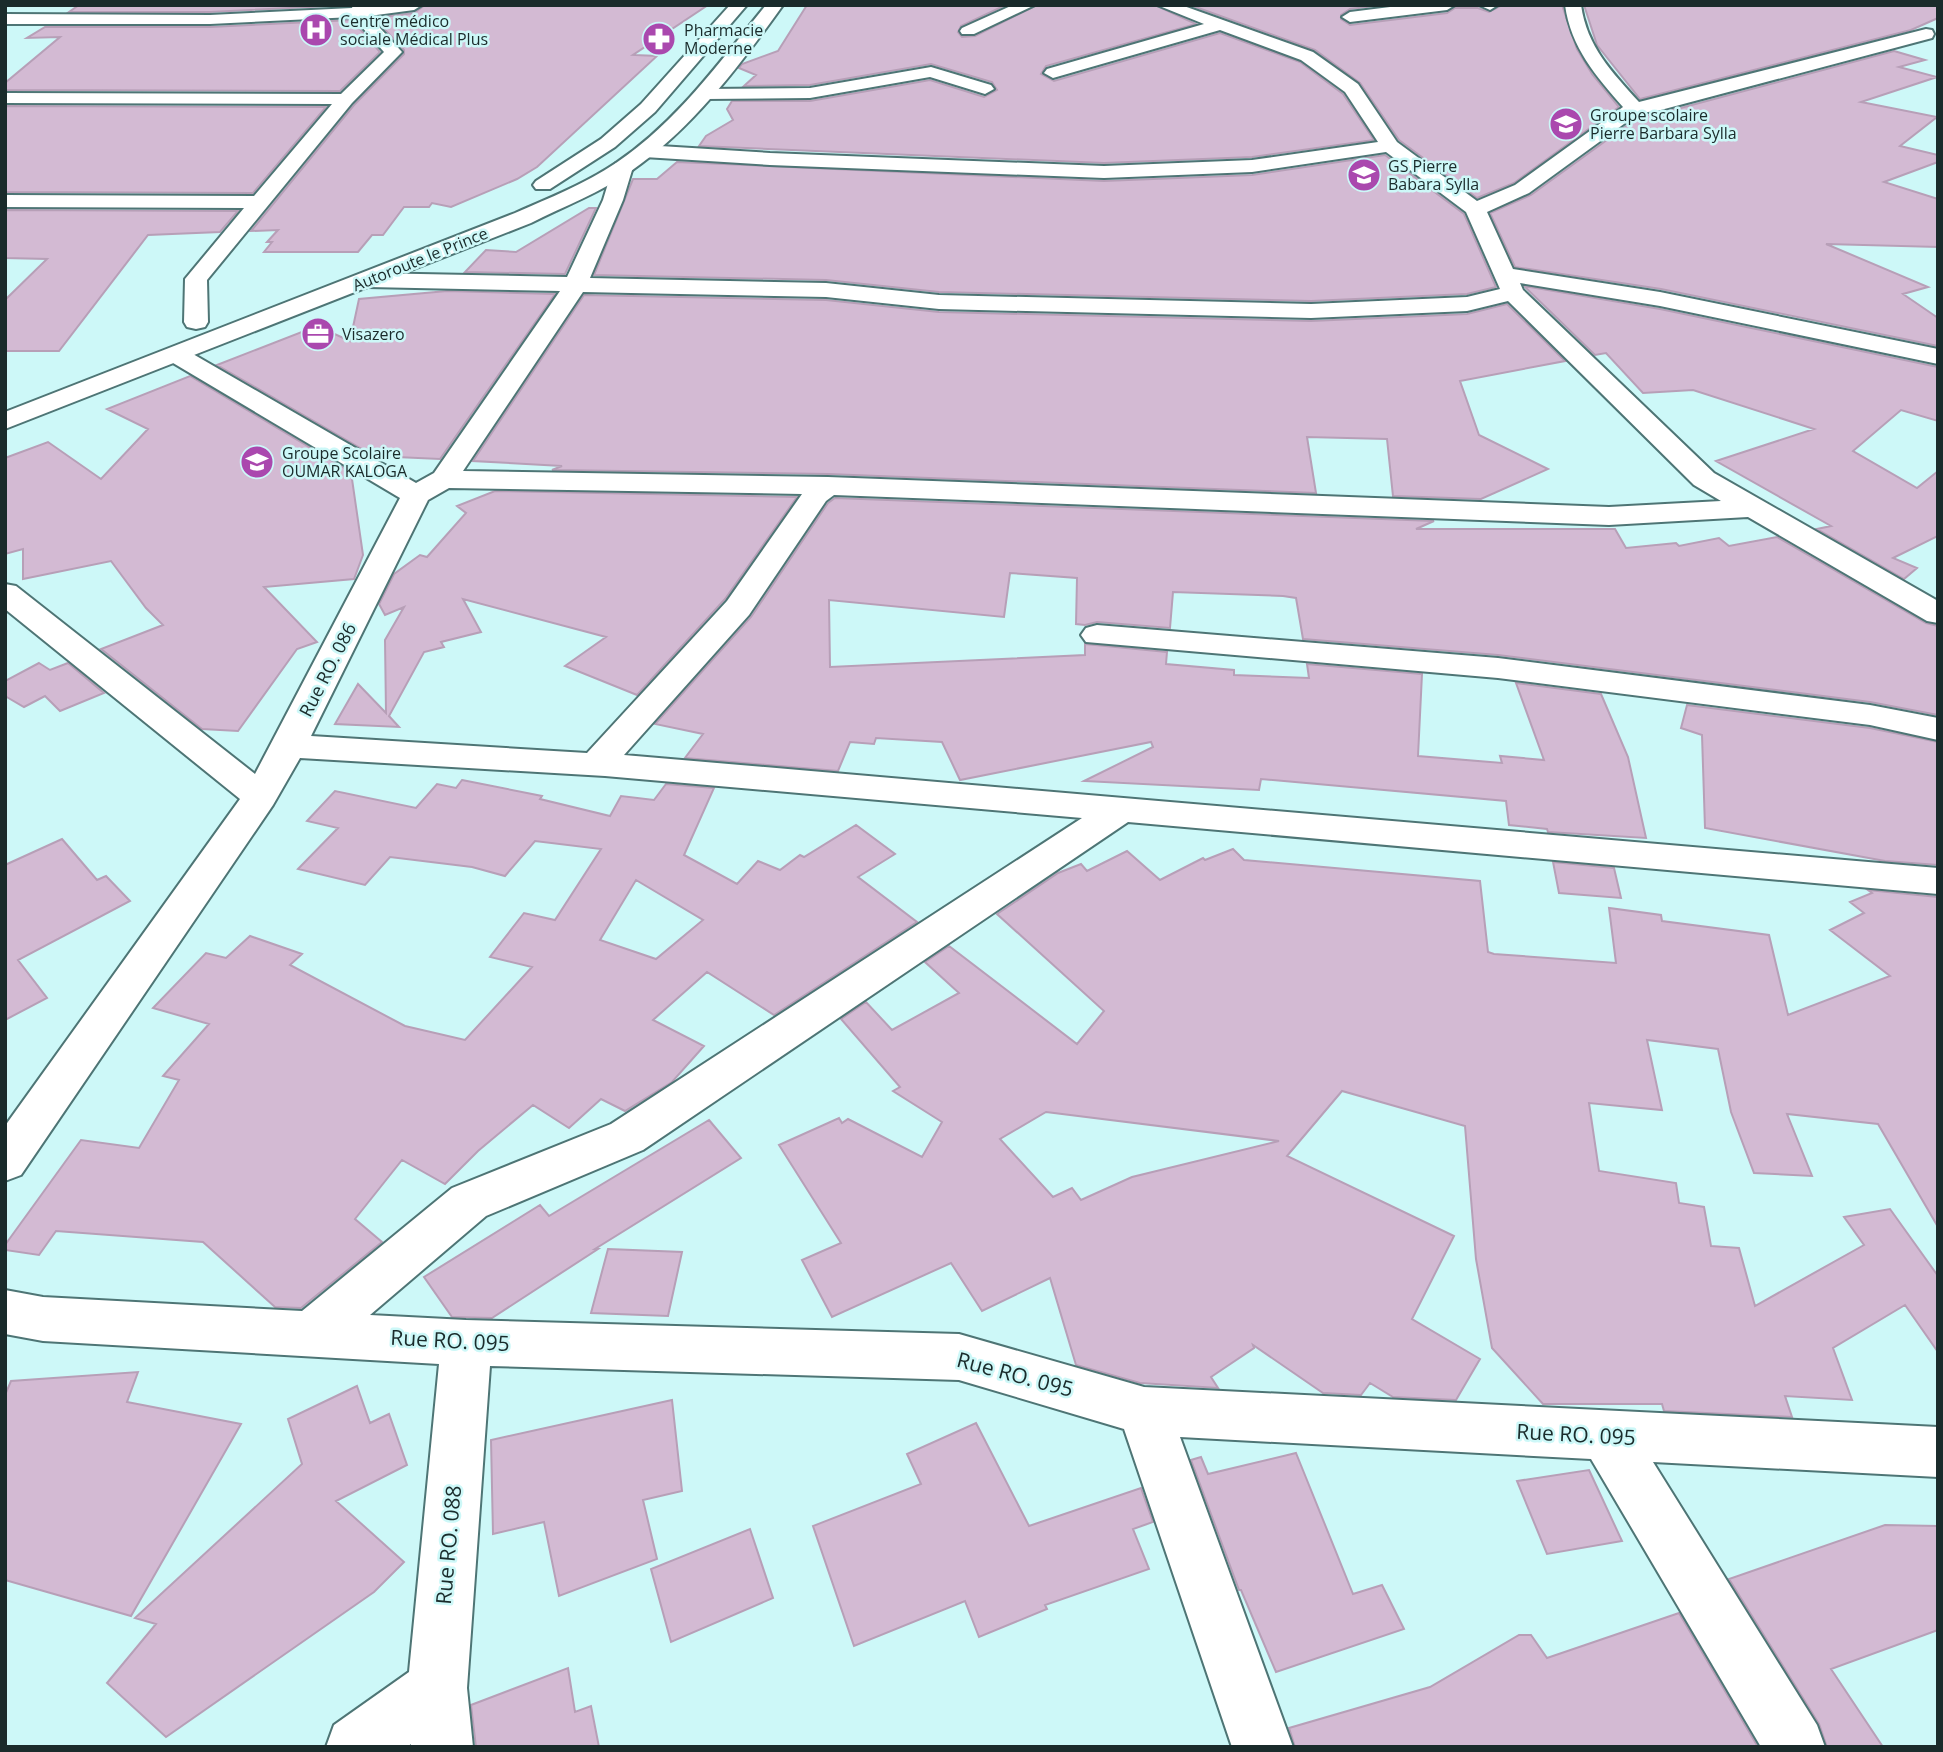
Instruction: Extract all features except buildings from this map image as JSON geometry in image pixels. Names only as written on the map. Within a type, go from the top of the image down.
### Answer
[{"type":"street","points":[[5,19],[303,18],[414,5]]},
{"type":"street","name":"Autoroute le Prince","points":[[365,269],[545,184],[608,143],[648,108],[739,5]]},
{"type":"street","name":"Autoroute le Prince","points":[[5,421],[174,343],[365,269],[523,218],[634,159],[679,121],[705,93],[775,5]]},
{"type":"street","points":[[968,31],[1027,5]]},
{"type":"street","points":[[1165,5],[1307,56],[1353,88],[1391,146],[1475,209],[1509,284],[1704,480],[1938,614]]},
{"type":"street","points":[[1350,17],[1447,5]]},
{"type":"street","points":[[1559,5],[1573,6],[1586,53],[1634,108]]},
{"type":"street","points":[[196,321],[196,279],[346,99],[393,52],[360,10]]},
{"type":"street","points":[[1053,73],[1223,24]]},
{"type":"street","points":[[1475,209],[1522,189],[1634,108],[1650,107],[1926,34]]},
{"type":"street","points":[[705,93],[810,93],[931,72],[985,89]]},
{"type":"street","points":[[5,98],[346,99]]},
{"type":"street","points":[[634,159],[770,159],[1104,172],[1252,166],[1391,146]]},
{"type":"street","name":"Rue RO. 086","points":[[5,1162],[260,797],[430,487],[575,286],[634,159]]},
{"type":"street","points":[[5,201],[260,202]]},
{"type":"street","points":[[365,269],[575,286],[826,290],[939,302],[1311,311],[1467,304],[1509,284],[1660,299],[1938,357]]},
{"type":"street","name":"Autoroute le Prince","points":[[174,343],[196,321],[222,312]]},
{"type":"street","points":[[174,343],[430,487],[828,486],[1609,516],[1749,508]]},
{"type":"street","points":[[597,764],[738,608],[816,495],[828,486]]},
{"type":"street","points":[[5,593],[260,797]]},
{"type":"street","points":[[1097,635],[1498,668],[1870,715],[1938,729]]},
{"type":"street","points":[[289,746],[597,764],[1938,881]]},
{"type":"street","points":[[311,1334],[469,1202],[628,1137],[1122,809]]},
{"type":"street","name":"Rue RO. 095","points":[[5,1312],[43,1319],[466,1343],[959,1357],[1144,1411],[1938,1452]]},
{"type":"street","name":"Rue RO. 088","points":[[442,1747],[437,1688],[466,1343]]},
{"type":"street","points":[[1144,1411],[1264,1747]]},
{"type":"street","points":[[1607,1436],[1796,1747]]},
{"type":"street","points":[[356,1747],[437,1688]]},
{"type":"place","name":"Centre médico sociale Médical Plus","points":[[316,30]]},
{"type":"place","name":"Pharmacie Moderne","points":[[659,39]]},
{"type":"place","name":"Groupe scolaire Pierre Barbara Sylla","points":[[1566,124]]},
{"type":"place","name":"GS Pierre Babara Sylla","points":[[1364,175]]},
{"type":"place","name":"Visazero","points":[[318,334]]},
{"type":"place","name":"Groupe Scolaire OUMAR KALOGA","points":[[257,462]]}]
